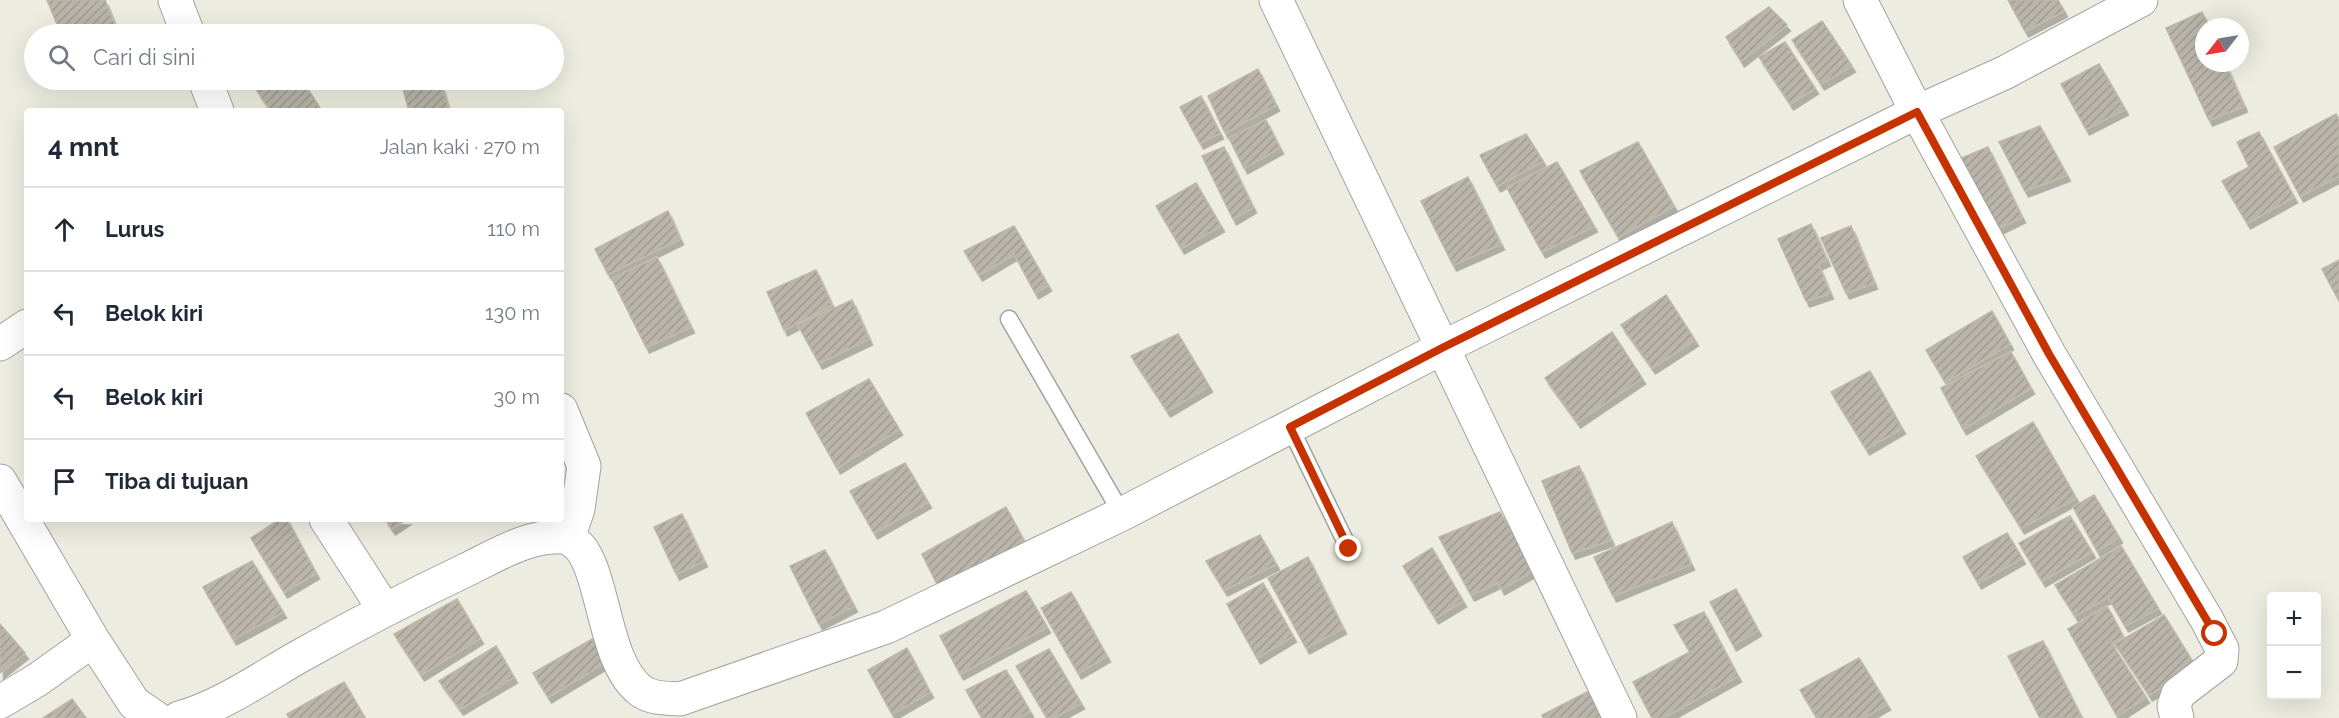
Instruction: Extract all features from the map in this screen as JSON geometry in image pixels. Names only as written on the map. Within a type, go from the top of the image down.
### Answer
[{"type":"street","points":[[175,0],[184,24]]},
{"type":"street","points":[[1276,0],[1620,718]]},
{"type":"street","points":[[1860,0],[1917,112],[2049,354],[2222,649],[2221,661],[2178,694],[2174,706],[2177,718]]},
{"type":"street","points":[[179,718],[195,714],[244,688],[384,609],[518,545],[546,536],[568,538],[584,552],[614,646],[627,675],[640,690],[655,698],[680,699],[886,627],[1122,514],[1442,348],[1917,112],[2004,73],[2141,0]]},
{"type":"street","points":[[209,90],[216,108]]},
{"type":"street","points":[[0,344],[24,328]]},
{"type":"street","points":[[564,417],[584,466],[578,509],[568,538]]},
{"type":"street","points":[[0,481],[93,640],[134,703],[156,718]]},
{"type":"street","points":[[328,522],[384,609]]},
{"type":"street","points":[[0,702],[37,680],[93,640]]},
{"type":"lane","points":[[1009,320],[1122,514]]},
{"type":"lane","points":[[1290,427],[1349,549]]},
{"type":"building","points":[[47,0],[105,0],[114,24],[57,24]]},
{"type":"building","points":[[2008,0],[2058,0],[2064,11],[2025,31]]},
{"type":"building","points":[[1769,7],[1787,25],[1741,61],[1726,37]]},
{"type":"building","points":[[2202,12],[2205,18],[2195,18],[2195,72],[2229,72],[2244,106],[2209,120],[2166,28]]},
{"type":"building","points":[[1822,21],[1852,66],[1821,84],[1792,40]]},
{"type":"building","points":[[1785,42],[1815,88],[1790,104],[1759,57]]},
{"type":"building","points":[[2099,64],[2125,109],[2086,129],[2061,84]]},
{"type":"building","points":[[1258,69],[1276,105],[1225,133],[1208,96]]},
{"type":"building","points":[[308,90],[320,108],[269,108],[257,91]]},
{"type":"building","points":[[403,90],[442,90],[448,108],[408,108]]},
{"type":"building","points":[[1201,96],[1220,133],[1200,143],[1180,107]]},
{"type":"building","points":[[2336,114],[2339,119],[2339,176],[2300,196],[2274,147]]},
{"type":"building","points":[[1266,120],[1280,148],[1244,168],[1229,138]]},
{"type":"building","points":[[2040,126],[2067,175],[2025,191],[1999,142]]},
{"type":"building","points":[[2259,132],[2294,197],[2247,223],[2222,181],[2249,167],[2237,142]]},
{"type":"building","points":[[1526,134],[1543,161],[1497,186],[1480,155]]},
{"type":"building","points":[[1638,142],[1674,206],[1618,237],[1580,171]]},
{"type":"building","points":[[1224,147],[1253,207],[1233,219],[1202,156]]},
{"type":"building","points":[[1988,147],[2022,217],[1993,231],[1957,160]]},
{"type":"building","points":[[1557,162],[1594,226],[1542,252],[1507,188]]},
{"type":"building","points":[[1468,177],[1501,244],[1453,265],[1421,201]]},
{"type":"building","points":[[1196,183],[1221,226],[1181,248],[1156,206]]},
{"type":"building","points":[[668,211],[680,239],[608,274],[595,249]]},
{"type":"building","points":[[1811,224],[1827,260],[1818,264],[1830,293],[1806,301],[1778,239]]},
{"type":"building","points":[[1014,226],[1048,285],[1035,293],[1014,254],[979,275],[964,251]]},
{"type":"building","points":[[1851,226],[1874,283],[1846,293],[1821,238]]},
{"type":"building","points":[[657,257],[691,327],[646,347],[612,279]]},
{"type":"building","points":[[2339,260],[2339,301],[2322,269]]},
{"type":"building","points":[[816,270],[832,305],[784,330],[767,292]]},
{"type":"building","points":[[1666,295],[1695,340],[1652,368],[1621,325]]},
{"type":"building","points":[[852,300],[869,339],[819,363],[798,325]]},
{"type":"building","points":[[1992,311],[2010,344],[1945,382],[1926,350]]},
{"type":"building","points":[[1612,332],[1642,378],[1577,422],[1545,378]]},
{"type":"building","points":[[1178,334],[1209,386],[1167,411],[1131,356]]},
{"type":"building","points":[[2011,352],[2031,388],[1963,429],[1941,388]]},
{"type":"building","points":[[1870,371],[1902,428],[1866,449],[1831,392]]},
{"type":"building","points":[[869,379],[899,429],[837,468],[806,413]]},
{"type":"building","points":[[2033,422],[2076,498],[2021,528],[1976,456]]},
{"type":"building","points":[[905,463],[928,502],[874,533],[850,491]]},
{"type":"building","points":[[1579,466],[1611,540],[1572,553],[1542,481]]},
{"type":"building","points":[[2094,495],[2119,537],[2097,551],[2073,507]]},
{"type":"building","points":[[1006,507],[1025,543],[940,590],[922,554]]},
{"type":"building","points":[[1500,512],[1512,533],[1522,528],[1534,554],[1525,559],[1531,572],[1501,589],[1498,582],[1471,595],[1439,537]]},
{"type":"building","points":[[682,514],[704,561],[676,574],[654,527]]},
{"type":"building","points":[[2070,516],[2092,552],[2042,581],[2019,543]]},
{"type":"building","points":[[275,522],[289,522],[316,573],[284,592],[251,538]]},
{"type":"building","points":[[387,522],[402,522],[392,529]]},
{"type":"building","points":[[1672,522],[1691,564],[1613,596],[1594,557]]},
{"type":"building","points":[[2007,533],[2022,558],[1978,583],[1963,557]]},
{"type":"building","points":[[1260,535],[1276,564],[1224,590],[1206,561]]},
{"type":"building","points":[[2121,546],[2158,608],[2125,626],[2108,597],[2075,616],[2055,585]]},
{"type":"building","points":[[1432,548],[1463,601],[1435,618],[1403,566]]},
{"type":"building","points":[[825,550],[854,606],[819,624],[790,566]]},
{"type":"building","points":[[1308,557],[1343,628],[1306,648],[1268,578]]},
{"type":"building","points":[[252,561],[283,612],[233,639],[203,587]]},
{"type":"building","points":[[1263,583],[1293,636],[1257,658],[1227,604]]},
{"type":"building","points":[[1736,589],[1758,630],[1733,645],[1710,602]]},
{"type":"building","points":[[1026,591],[1047,627],[960,674],[940,636]]},
{"type":"building","points":[[1071,592],[1107,656],[1078,673],[1041,608]]},
{"type":"building","points":[[457,599],[480,638],[421,675],[394,634]]},
{"type":"building","points":[[2107,606],[2123,636],[2111,643],[2146,697],[2117,716],[2068,629]]},
{"type":"building","points":[[1704,612],[1738,676],[1663,718],[1652,718],[1633,682],[1690,652],[1674,625]]},
{"type":"building","points":[[2164,615],[2196,667],[2149,695],[2115,644]]},
{"type":"building","points":[[0,624],[25,653],[0,673]]},
{"type":"building","points":[[592,639],[606,662],[548,697],[533,673]]},
{"type":"building","points":[[2043,641],[2082,718],[2040,718],[2008,656]]},
{"type":"building","points":[[496,646],[514,677],[460,709],[439,681]]},
{"type":"building","points":[[907,648],[930,692],[892,714],[868,670]]},
{"type":"building","points":[[1049,649],[1081,703],[1053,718],[1047,718],[1016,666]]},
{"type":"building","points":[[1859,658],[1887,704],[1863,718],[1817,718],[1800,690]]},
{"type":"building","points":[[1006,670],[1030,711],[1018,718],[982,718],[966,690]]},
{"type":"building","points":[[344,682],[365,718],[289,718],[287,714]]},
{"type":"building","points":[[1589,691],[1602,718],[1543,718],[1542,715]]},
{"type":"building","points":[[72,699],[86,718],[43,718]]},
{"type":"route","points":[[1349,549],[1290,427],[1442,348],[1917,112],[2049,354],[2215,634]]}]
